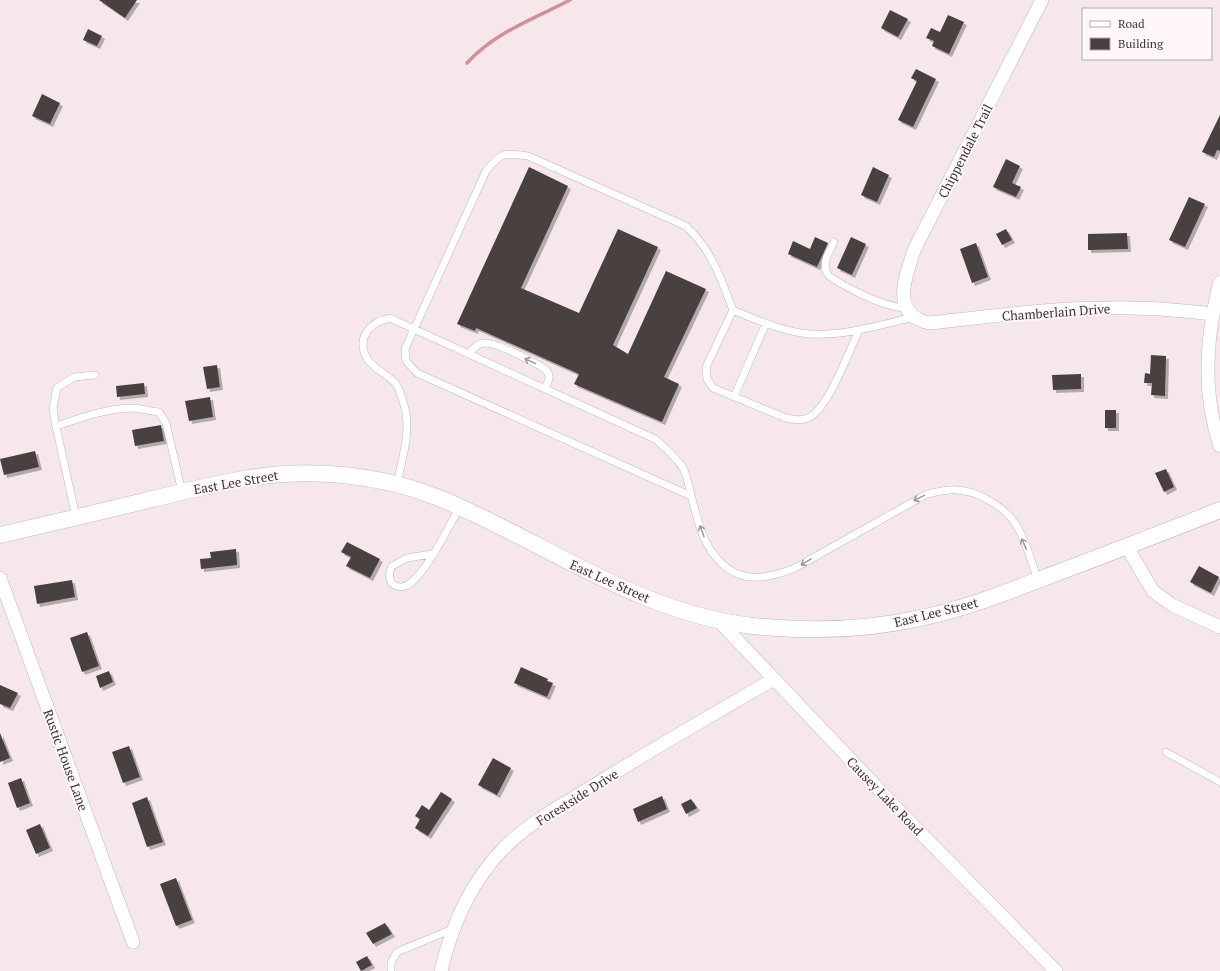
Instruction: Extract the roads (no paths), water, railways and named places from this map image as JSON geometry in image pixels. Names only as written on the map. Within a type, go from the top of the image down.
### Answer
[{"type":"street","name":"Chippendale Trail","points":[[909,310],[903,292],[915,248],[1042,0]]},
{"type":"street","points":[[1220,282],[1209,337],[1208,378],[1210,402],[1220,446]]},
{"type":"street","name":"Chamberlain Drive","points":[[909,310],[929,323],[1034,312],[1107,308],[1159,309],[1213,314]]},
{"type":"street","name":"East Lee Street","points":[[0,535],[244,478],[300,473],[341,475],[397,485],[436,497],[460,507],[622,588],[702,616],[752,626],[828,629],[869,627],[924,618],[950,611],[1127,547],[1220,510]]},
{"type":"street","points":[[1127,547],[1153,591],[1172,605],[1220,627]]},
{"type":"street","name":"Rustic House Lane","points":[[0,578],[133,942]]},
{"type":"street","name":"Causey Lake Road","points":[[717,619],[907,819],[1056,971]]},
{"type":"street","name":"Forestside Drive","points":[[440,971],[462,908],[488,866],[504,848],[536,822],[688,728],[774,679]]},
{"type":"lane","points":[[691,496],[417,373],[406,361],[405,349],[414,328],[486,171],[496,158],[507,153],[528,156],[686,226],[700,239],[711,256],[733,310],[766,323],[810,334],[859,330],[909,310]]},
{"type":"lane","points":[[834,242],[824,263],[825,271],[829,276],[882,303],[896,308],[909,310]]},
{"type":"lane","points":[[733,310],[706,367],[706,379],[713,388],[786,418],[797,420],[809,418],[821,408],[859,330]]},
{"type":"lane","points":[[397,485],[406,432],[406,414],[396,385],[368,360],[363,342],[373,323],[390,318],[656,439],[670,452],[683,468],[706,543],[720,562],[734,572],[755,578],[775,576],[795,568],[927,494],[943,490],[959,490],[991,502],[1015,523],[1026,546],[1038,580]]},
{"type":"lane","points":[[734,397],[766,323]]},
{"type":"lane","points":[[469,353],[479,344],[485,342],[503,348],[545,369],[550,374],[550,378],[545,388]]},
{"type":"lane","points":[[76,517],[56,426],[54,408],[57,388],[74,377],[95,376]]},
{"type":"lane","points":[[56,426],[101,411],[115,409],[133,408],[159,412],[166,423],[182,492]]},
{"type":"lane","points":[[432,554],[407,558],[392,566],[388,577],[390,582],[395,586],[407,585],[420,573],[432,554],[460,507]]},
{"type":"lane","points":[[1166,752],[1220,782]]},
{"type":"lane","points":[[391,971],[391,963],[397,952],[455,928]]},
{"type":"waterway","points":[[467,63],[478,52],[502,34],[570,0]]}]
